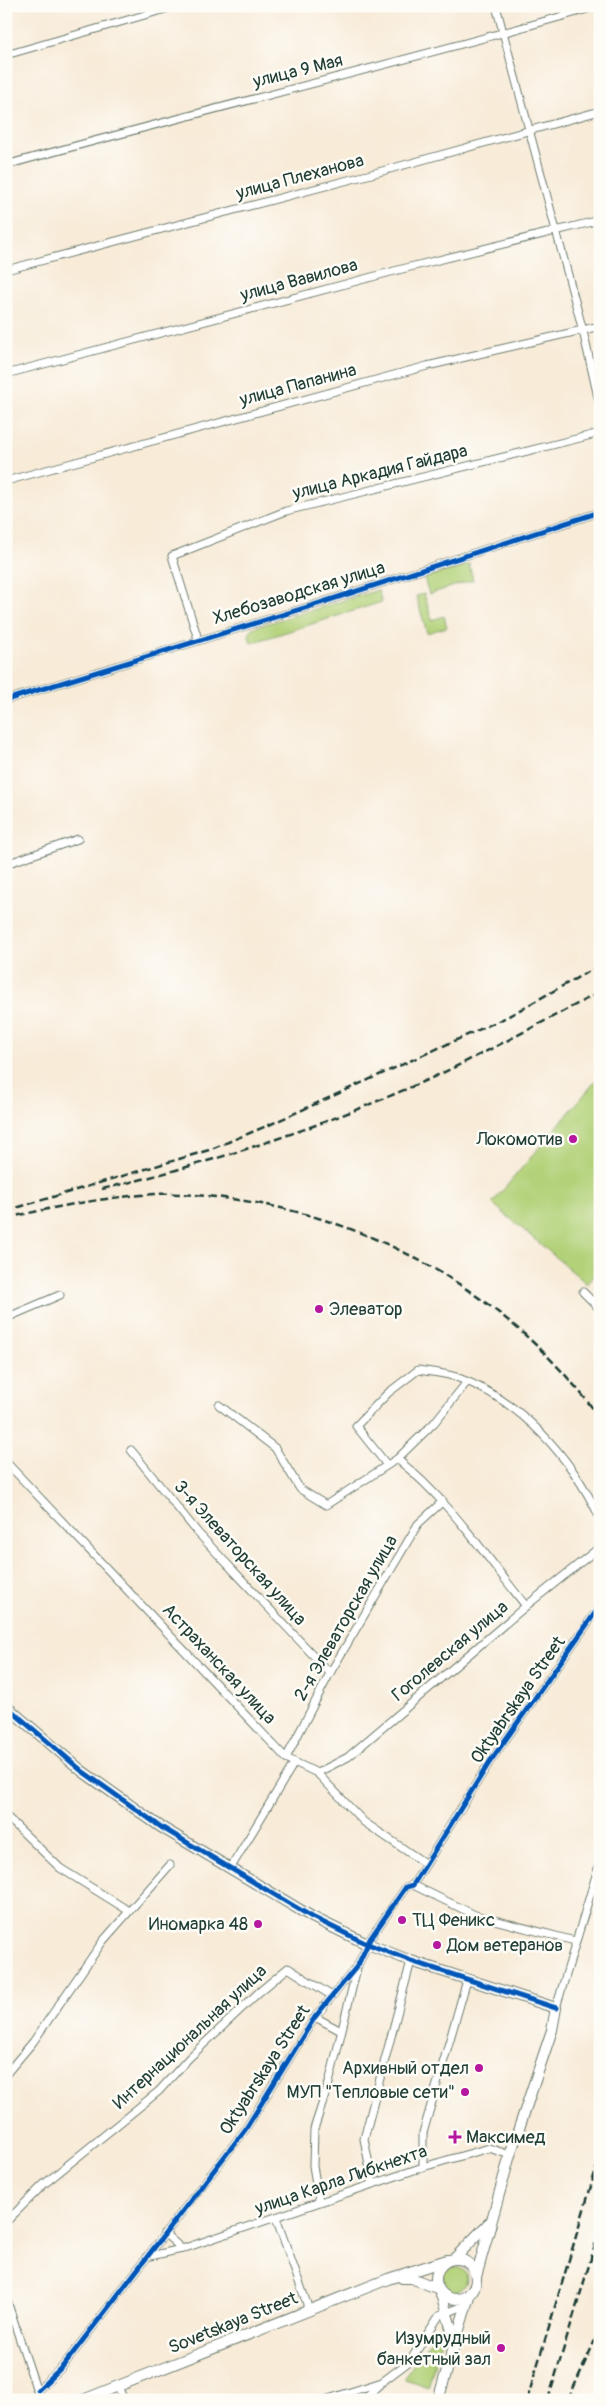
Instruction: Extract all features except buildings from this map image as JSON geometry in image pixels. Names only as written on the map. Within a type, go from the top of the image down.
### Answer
[{"type":"street","points":[[6,55],[176,6]]},
{"type":"street","points":[[496,6],[583,331],[600,406]]},
{"type":"street","name":"улица 9 Мая","points":[[6,165],[598,6]]},
{"type":"street","name":"улица Плеханова","points":[[6,270],[600,110]]},
{"type":"street","name":"улица Вавилова","points":[[6,374],[393,271],[600,220]]},
{"type":"street","name":"улица Папанина","points":[[6,481],[427,366],[600,326]]},
{"type":"street","name":"улица Аркадия Гайдара","points":[[198,639],[172,556],[286,511],[600,433]]},
{"type":"street","name":"Хлебозаводская улица","points":[[6,700],[198,639],[311,606],[600,512]]},
{"type":"street","points":[[6,864],[78,839]]},
{"type":"street","points":[[583,1292],[600,1309]]},
{"type":"street","points":[[6,1318],[60,1295]]},
{"type":"street","points":[[387,1465],[356,1426],[388,1393],[418,1370],[455,1376],[496,1395],[548,1439],[586,1488],[600,1518]]},
{"type":"street","points":[[218,1405],[275,1448],[300,1489],[326,1505],[397,1459],[434,1423],[467,1382]]},
{"type":"street","name":"3-я Элеваторская улица","points":[[131,1450],[198,1533],[330,1673]]},
{"type":"street","points":[[397,1459],[415,1473],[443,1501],[526,1606]]},
{"type":"street","name":"Астраханская улица","points":[[6,1462],[286,1758],[317,1773],[364,1822],[426,1864]]},
{"type":"street","name":"2-я Элеваторская улица","points":[[286,1758],[330,1673],[418,1524],[443,1501]]},
{"type":"street","name":"Гоголевская улица","points":[[317,1773],[348,1757],[526,1606],[600,1547]]},
{"type":"street","name":"Oktyabrskaya Street","points":[[38,2390],[63,2366],[245,2130],[315,2017],[358,1965],[368,1944],[406,1887],[413,1885],[490,1763],[600,1606]]},
{"type":"street","points":[[6,1706],[82,1771],[161,1827],[312,1917],[368,1944],[411,1961],[556,2008]]},
{"type":"street","points":[[230,1869],[294,1763]]},
{"type":"street","points":[[6,1816],[60,1868],[129,1911]]},
{"type":"street","points":[[438,2400],[466,2305],[470,2293],[475,2286],[510,2155],[552,2030],[556,2008],[575,1941],[600,1862]]},
{"type":"street","points":[[6,2074],[33,2042],[103,1941],[170,1865]]},
{"type":"street","points":[[413,1885],[475,1915],[575,1941]]},
{"type":"street","points":[[373,2184],[364,2139],[411,1961]]},
{"type":"street","points":[[320,2201],[313,2166],[314,2129],[329,2083],[358,1965]]},
{"type":"street","name":"Интернациональная улица","points":[[6,2222],[43,2185],[159,2091],[189,2058],[288,1968],[332,1996]]},
{"type":"street","points":[[423,2167],[423,2132],[467,1980]]},
{"type":"street","points":[[315,2017],[341,2031]]},
{"type":"street","name":"улица Карла Либкнехта","points":[[146,2257],[182,2249],[423,2167],[489,2148],[510,2155]]},
{"type":"street","points":[[276,2218],[307,2311]]},
{"type":"street","points":[[455,2342],[448,2312],[439,2291],[436,2272],[492,2220]]},
{"type":"street","points":[[164,2233],[182,2249]]},
{"type":"street","points":[[451,2259],[461,2259],[470,2265],[476,2277]]},
{"type":"street","name":"Sovetskaya Street","points":[[83,2400],[307,2311],[451,2259]]},
{"type":"street","name":"Sovetskaya Street","points":[[396,2278],[411,2278],[439,2291]]},
{"type":"street","points":[[439,2291],[456,2299],[470,2293]]},
{"type":"street","points":[[6,2298],[40,2400]]},
{"type":"street","points":[[366,2397],[410,2361],[439,2316],[466,2305]]},
{"type":"street","points":[[325,2400],[382,2382]]},
{"type":"street","points":[[366,2397],[372,2389],[367,2386]]},
{"type":"street","points":[[118,2387],[124,2400]]},
{"type":"green space","points":[[469,564],[473,580],[429,594],[424,578]]},
{"type":"green space","points":[[378,590],[382,602],[251,643],[249,635],[252,628]]},
{"type":"green space","points":[[424,594],[432,620],[444,616],[447,627],[427,633],[416,596]]},
{"type":"green space","name":"Локомотив","points":[[600,1076],[600,1269],[587,1284],[492,1203]]},
{"type":"green space","points":[[455,2267],[464,2270],[467,2279],[464,2288],[455,2291],[446,2288],[443,2279],[446,2270]]},
{"type":"green space","points":[[441,2326],[445,2327],[444,2332],[428,2387],[405,2379],[405,2375]]},
{"type":"railway","points":[[6,1211],[209,1150],[269,1125],[507,1017],[600,965]]},
{"type":"railway","points":[[102,1189],[230,1154],[356,1110],[459,1065],[600,992]]},
{"type":"railway","points":[[6,1218],[99,1200],[136,1195],[176,1194],[238,1200],[291,1211],[343,1226],[393,1247],[441,1273],[486,1303],[527,1337],[566,1376],[600,1418]]},
{"type":"railway","points":[[527,2400],[600,2156]]},
{"type":"railway","points":[[548,2400],[600,2229]]},
{"type":"railway","points":[[568,2400],[600,2329]]},
{"type":"cycle path","points":[[6,700],[311,606],[600,512]]},
{"type":"cycle path","points":[[38,2390],[63,2366],[245,2130],[315,2017],[358,1965],[370,1939],[406,1887],[413,1885],[489,1763],[600,1606]]},
{"type":"cycle path","points":[[6,1706],[82,1771],[161,1827],[312,1917],[363,1942],[411,1961],[556,2008]]},
{"type":"place","name":"Локомотив","points":[[573,1139]]},
{"type":"place","name":"Элеватор","points":[[319,1309]]},
{"type":"place","name":"ТЦ Феникс","points":[[402,1920]]},
{"type":"place","name":"Иномарка 48","points":[[258,1924]]},
{"type":"place","name":"Дом ветеранов","points":[[437,1945]]},
{"type":"place","name":"Архивный отдел","points":[[479,2068]]},
{"type":"place","name":"МУП \"Тепловые сети\"","points":[[465,2092]]},
{"type":"place","name":"Максимед","points":[[455,2137]]},
{"type":"place","name":"Изумрудный банкетный зал","points":[[501,2348]]}]
